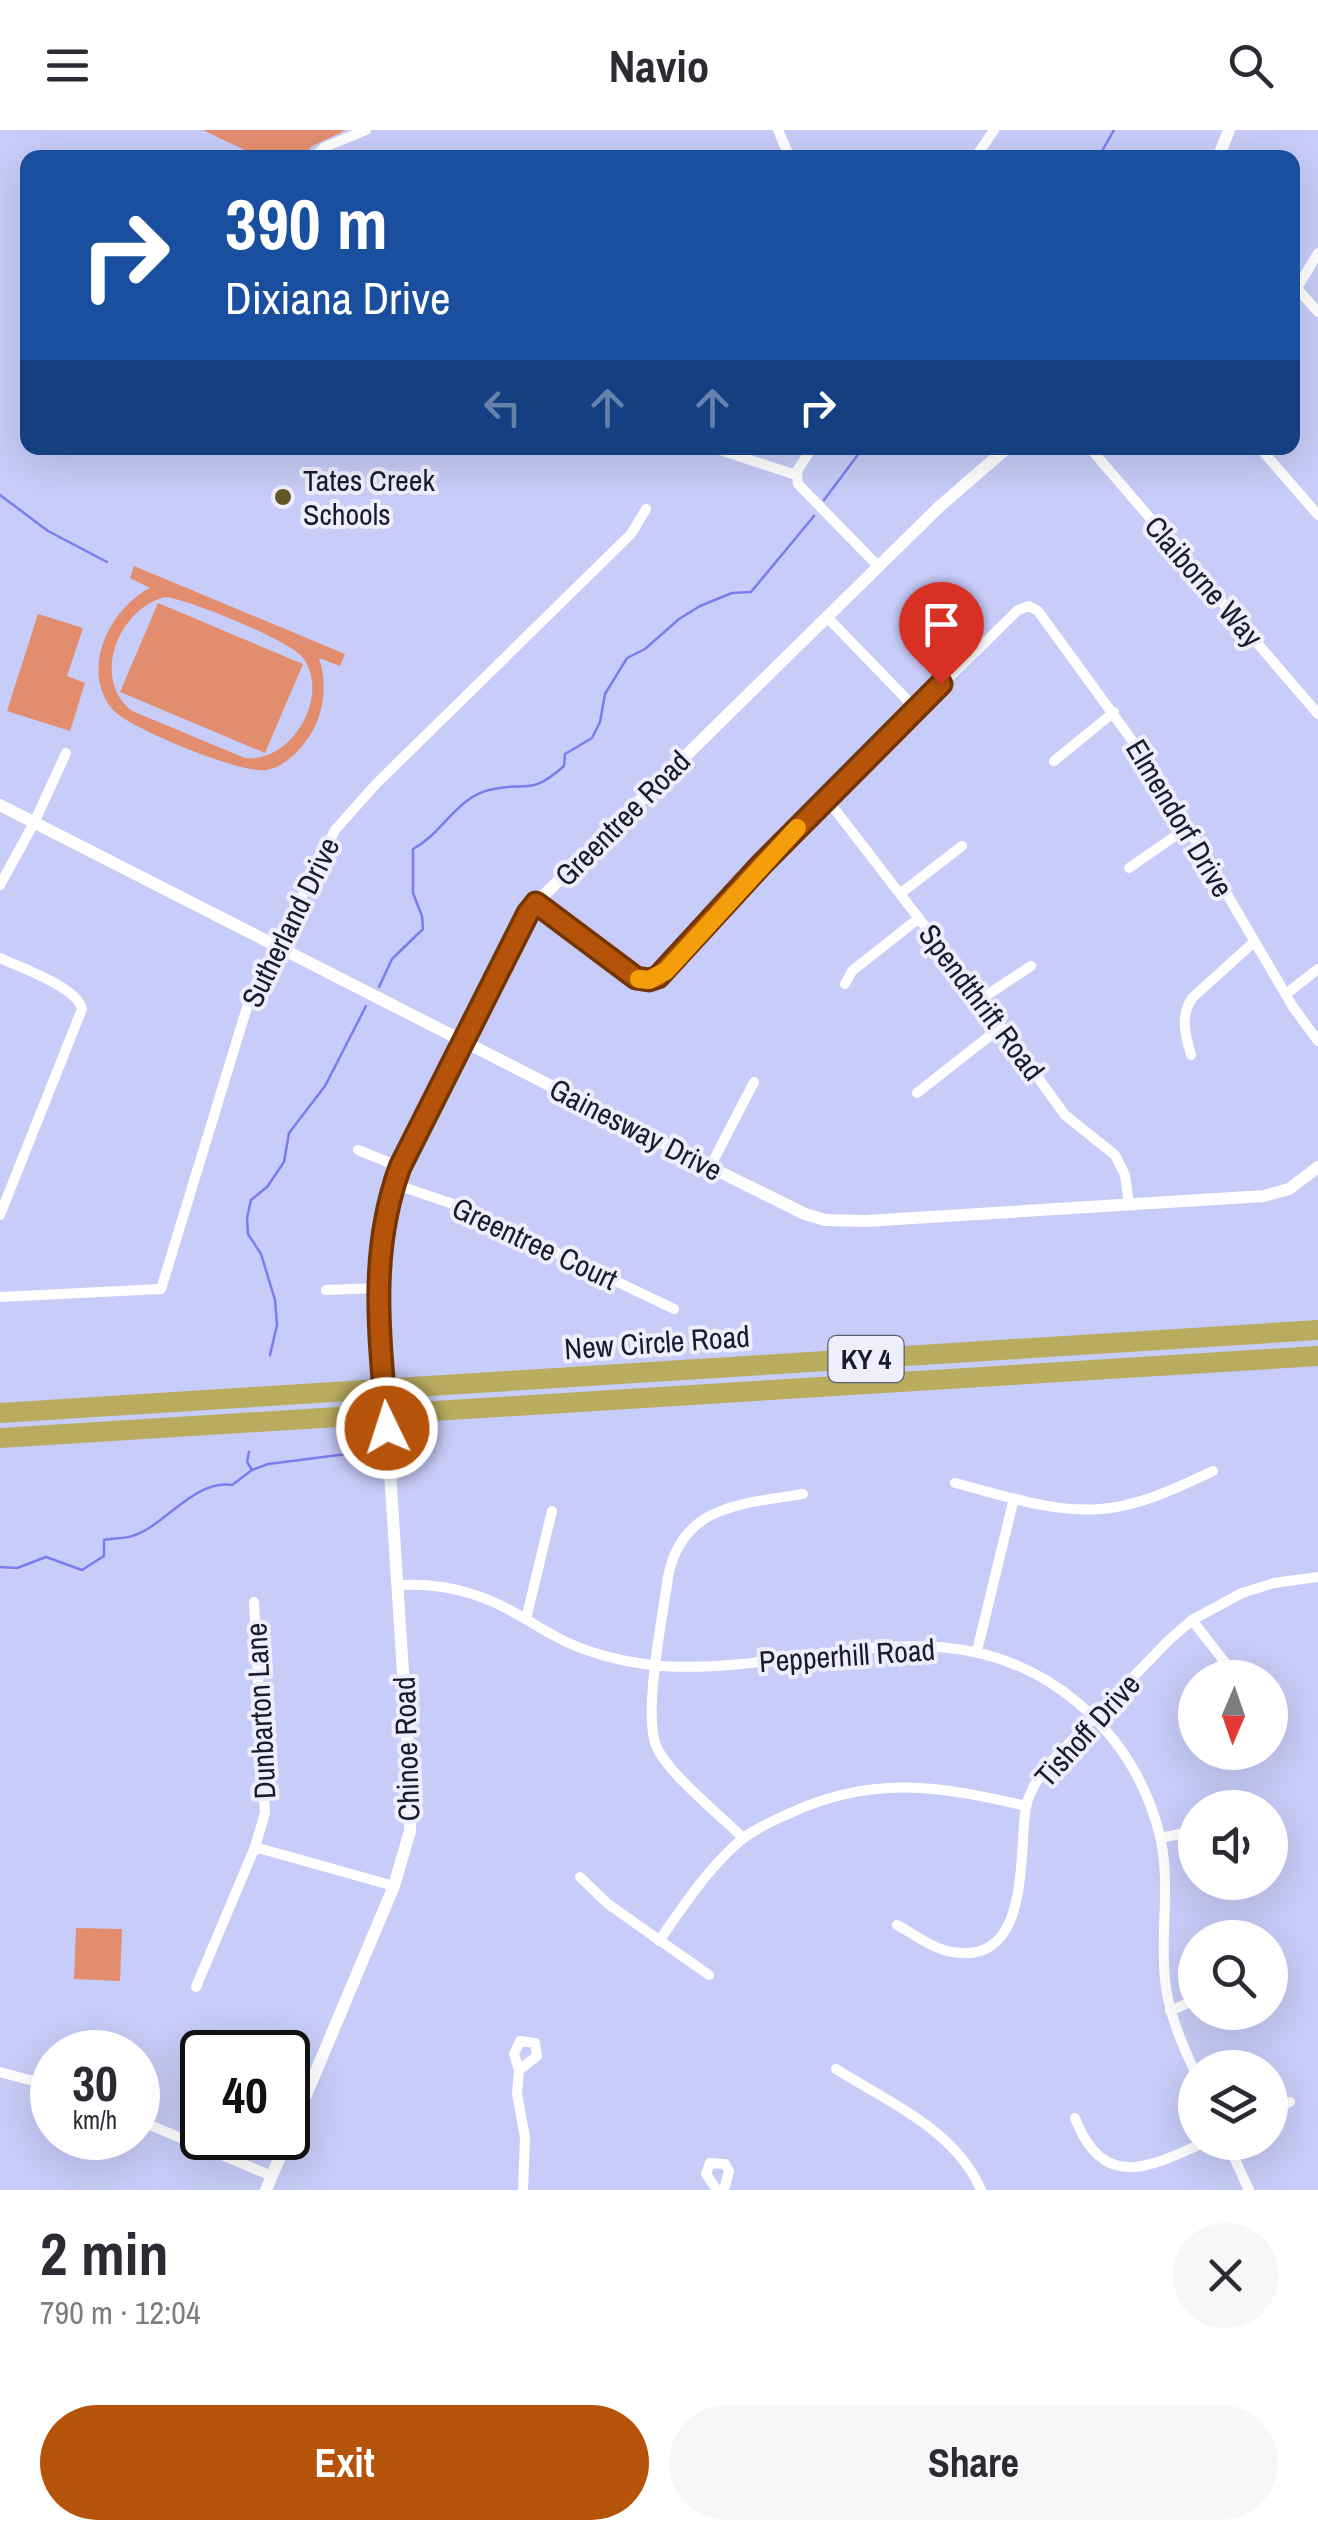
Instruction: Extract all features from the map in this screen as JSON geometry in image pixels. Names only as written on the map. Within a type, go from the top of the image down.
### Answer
[{"type":"highway","name":"New Circle Road","points":[[0,1413],[1318,1330]]},
{"type":"highway","name":"New Circle Road","points":[[0,1438],[1318,1356]]},
{"type":"street","points":[[321,150],[366,130]]},
{"type":"street","points":[[1300,277],[1318,254]]},
{"type":"street","points":[[1300,292],[1318,312]]},
{"type":"street","points":[[735,455],[796,475]]},
{"type":"street","points":[[808,455],[796,475],[799,486],[878,566]]},
{"type":"street","name":"Greentree Road","points":[[385,1400],[378,1288],[382,1222],[400,1167],[513,938],[536,903],[878,566],[999,455]]},
{"type":"street","name":"Claiborne Way","points":[[1096,455],[1318,714]]},
{"type":"street","points":[[1266,455],[1318,516]]},
{"type":"street","name":"Sutherland Drive","points":[[0,1297],[161,1289],[248,1004],[343,819],[631,534],[646,508]]},
{"type":"street","name":"Elmendorf Drive","points":[[916,709],[1018,610],[1029,606],[1038,611],[1158,776],[1254,942],[1318,1041]]},
{"type":"street","points":[[536,903],[636,978],[658,977],[826,798],[916,709],[827,616]]},
{"type":"street","points":[[1054,761],[1114,712]]},
{"type":"street","points":[[0,885],[66,752]]},
{"type":"street","name":"Spendthrift Road","points":[[826,798],[1065,1115],[1115,1154],[1125,1175],[1128,1204]]},
{"type":"street","name":"Gainesway Drive","points":[[0,806],[805,1214],[842,1222],[1278,1194],[1301,1182],[1318,1166]]},
{"type":"street","points":[[1129,868],[1188,826]]},
{"type":"street","points":[[901,894],[962,846]]},
{"type":"street","points":[[845,984],[852,971],[919,918]]},
{"type":"street","points":[[1191,1055],[1184,1028],[1185,1009],[1200,990],[1254,942]]},
{"type":"street","points":[[0,958],[66,989],[78,997],[82,1009],[0,1215]]},
{"type":"street","points":[[981,999],[1031,966]]},
{"type":"street","points":[[1286,994],[1318,969]]},
{"type":"street","points":[[917,1093],[1001,1028]]},
{"type":"street","points":[[710,1167],[754,1082]]},
{"type":"street","points":[[358,1150],[400,1167]]},
{"type":"street","name":"Greentree Court","points":[[394,1184],[459,1206],[674,1309]]},
{"type":"street","points":[[326,1290],[378,1288]]},
{"type":"street","name":"Chinoe Road","points":[[269,2183],[406,1851],[411,1816],[385,1400]]},
{"type":"street","points":[[954,1484],[1069,1509],[1113,1508],[1213,1471]]},
{"type":"street","points":[[743,1838],[657,1747],[652,1724],[670,1562],[689,1532],[713,1512],[804,1494]]},
{"type":"street","points":[[977,1652],[1014,1498]]},
{"type":"street","points":[[526,1618],[552,1511]]},
{"type":"street","name":"Tishoff Drive","points":[[897,1925],[952,1952],[972,1951],[1000,1937],[1012,1922],[1026,1806],[1040,1774],[1192,1620],[1242,1593],[1318,1577]]},
{"type":"street","name":"Pepperhill Road","points":[[398,1584],[471,1593],[579,1648],[657,1666],[695,1668],[880,1646],[934,1646],[1012,1662],[1047,1680],[1096,1718],[1135,1771],[1148,1798],[1160,1838],[1166,1879],[1164,1961],[1170,2011],[1186,2050]]},
{"type":"street","name":"Dunbarton Lane","points":[[196,1987],[266,1813],[254,1602]]},
{"type":"street","points":[[1192,1620],[1222,1660]]},
{"type":"street","points":[[659,1940],[702,1880],[743,1838],[829,1797],[880,1786],[943,1788],[1026,1806]]},
{"type":"street","points":[[1160,1838],[1178,1834]]},
{"type":"street","points":[[255,1847],[394,1886]]},
{"type":"street","points":[[580,1878],[608,1904],[709,1976]]},
{"type":"street","points":[[1170,2011],[1178,2007]]},
{"type":"street","points":[[836,2069],[946,2139],[966,2160],[982,2190]]},
{"type":"street","points":[[519,2070],[516,2094],[526,2137],[523,2190]]},
{"type":"street","points":[[0,2072],[30,2080]]},
{"type":"street","points":[[1075,2118],[1099,2162],[1121,2171],[1149,2168],[1178,2155]]},
{"type":"street","points":[[160,2131],[269,2183]]},
{"type":"street","points":[[1235,2160],[1249,2190]]},
{"type":"shaded area","points":[[203,130],[346,130],[309,150],[244,150]]},
{"type":"shaded area","points":[[134,566],[345,654],[340,666],[319,658],[324,686],[320,714],[293,756],[281,765],[254,770],[162,738],[113,710],[99,677],[104,642],[123,610],[150,588],[130,578]],"holes":[[[165,597],[261,632],[304,659],[311,675],[309,709],[302,725],[277,750],[262,757],[245,758],[132,711],[119,697],[112,664],[123,629],[149,604]]]},
{"type":"shaded area","points":[[158,603],[303,664],[265,753],[120,692]]},
{"type":"shaded area","points":[[38,614],[83,628],[67,676],[85,683],[70,731],[7,711]]},
{"type":"shaded area","points":[[76,1928],[122,1929],[120,1981],[74,1979]]},
{"type":"waterway","points":[[1103,150],[1114,130]]},
{"type":"waterway","points":[[824,500],[858,455]]},
{"type":"waterway","points":[[0,495],[48,531],[107,562]]},
{"type":"waterway","points":[[379,987],[392,959],[423,929],[413,893],[413,849],[477,794],[502,787],[534,785],[552,776],[564,766],[565,754],[592,738],[600,722],[605,694],[627,658],[645,649],[700,606],[732,593],[751,592],[814,516]]},
{"type":"waterway","points":[[270,1355],[277,1325],[275,1300],[261,1254],[248,1234],[251,1200],[267,1187],[284,1162],[289,1133],[325,1086],[366,1006]]},
{"type":"waterway","points":[[0,1567],[17,1568],[46,1557],[82,1570],[104,1556],[104,1540],[135,1535],[194,1495],[219,1485],[232,1485],[252,1470],[247,1462],[249,1452]]},
{"type":"waterway","points":[[252,1470],[268,1464],[347,1454]]},
{"type":"slow traffic","points":[[639,979],[649,980],[666,971],[797,828]]},
{"type":"place","name":"Tates Creek Schools","points":[[283,497]]},
{"type":"route","points":[[387,1428],[378,1288],[386,1205],[400,1167],[528,913],[536,903],[636,978],[658,977],[802,822],[941,684]]}]
